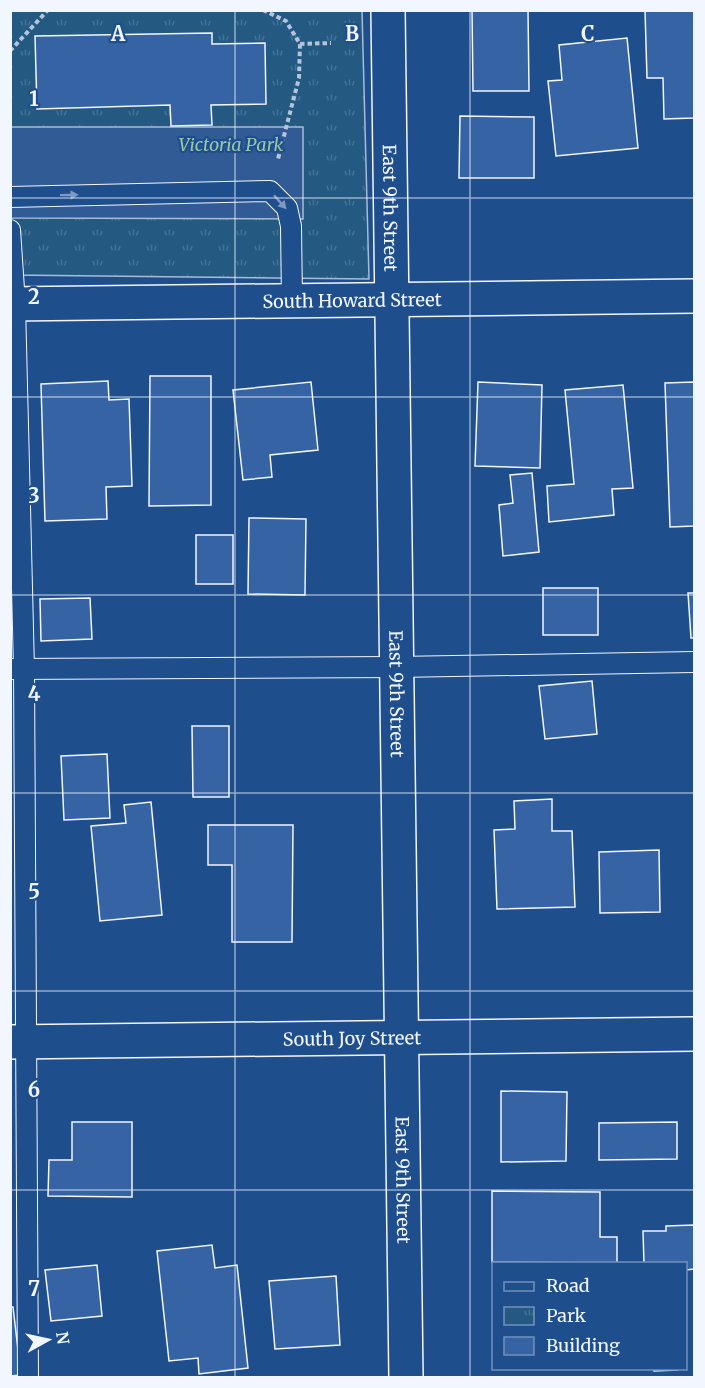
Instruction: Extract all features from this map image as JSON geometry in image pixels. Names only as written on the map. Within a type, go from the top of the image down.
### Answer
[{"type":"street","name":"East 9th Street","points":[[388,10],[406,1377]]},
{"type":"street","name":"South Howard Street","points":[[13,304],[694,296]]},
{"type":"street","name":"South Joy Street","points":[[18,1042],[694,1034]]},
{"type":"lane","points":[[10,197],[270,191],[286,208],[291,226],[292,301]]},
{"type":"lane","points":[[10,230],[13,304],[17,669],[18,1042],[28,1377]]},
{"type":"lane","points":[[17,669],[397,667],[694,662]]},
{"type":"path","points":[[10,51],[48,10]]},
{"type":"path","points":[[263,10],[285,21],[300,44],[299,78],[270,191]]},
{"type":"path","points":[[300,44],[331,43]]},
{"type":"green space","name":"Victoria Park","points":[[11,11],[362,11],[369,279],[11,275]]},
{"type":"shaded area","points":[[11,127],[303,127],[303,219],[11,218]]},
{"type":"building","points":[[472,10],[528,10],[529,91],[473,91]]},
{"type":"building","points":[[645,10],[694,10],[694,118],[664,119],[663,78],[647,78]]},
{"type":"building","points":[[212,33],[212,44],[265,43],[266,104],[211,105],[212,125],[171,126],[170,105],[37,109],[35,36]]},
{"type":"building","points":[[627,38],[638,148],[556,156],[548,81],[562,80],[559,45]]},
{"type":"building","points":[[460,116],[534,117],[534,178],[459,178]]},
{"type":"building","points":[[150,376],[211,376],[211,505],[149,506]]},
{"type":"building","points":[[108,381],[109,400],[129,399],[132,486],[106,487],[107,519],[45,521],[41,384]]},
{"type":"building","points":[[311,382],[318,450],[270,455],[272,477],[243,480],[233,390]]},
{"type":"building","points":[[478,382],[542,385],[540,468],[475,466]]},
{"type":"building","points":[[694,382],[694,526],[670,527],[665,383]]},
{"type":"building","points":[[623,385],[633,488],[612,489],[614,515],[549,522],[547,486],[574,484],[565,390]]},
{"type":"building","points":[[532,473],[539,552],[503,556],[499,505],[513,503],[510,475]]},
{"type":"building","points":[[249,518],[306,519],[305,595],[248,594]]},
{"type":"building","points":[[196,535],[233,535],[233,584],[196,584]]},
{"type":"building","points":[[543,588],[598,588],[598,635],[543,635]]},
{"type":"building","points":[[688,593],[694,593],[694,638],[691,638]]},
{"type":"building","points":[[90,598],[92,639],[41,641],[40,599]]},
{"type":"building","points":[[592,681],[597,734],[545,739],[539,686]]},
{"type":"building","points":[[192,726],[229,726],[229,797],[193,797]]},
{"type":"building","points":[[107,754],[110,818],[64,820],[61,756]]},
{"type":"building","points":[[552,799],[552,831],[572,831],[575,907],[497,909],[494,830],[515,829],[514,801]]},
{"type":"building","points":[[151,802],[162,915],[100,921],[91,826],[126,823],[124,805]]},
{"type":"building","points":[[208,825],[293,825],[292,942],[232,942],[232,865],[208,865]]},
{"type":"building","points":[[659,850],[660,912],[600,913],[599,852]]},
{"type":"building","points":[[501,1091],[567,1092],[566,1161],[501,1162]]},
{"type":"building","points":[[72,1122],[132,1122],[132,1197],[48,1196],[49,1160],[72,1160]]},
{"type":"building","points":[[677,1122],[677,1159],[599,1160],[599,1123]]},
{"type":"building","points":[[492,1191],[600,1192],[600,1237],[617,1237],[617,1262],[492,1262]]},
{"type":"building","points":[[694,1225],[694,1269],[687,1270],[687,1262],[644,1262],[643,1231],[666,1231],[666,1226]]},
{"type":"building","points":[[212,1245],[215,1268],[237,1265],[248,1368],[199,1374],[198,1358],[169,1361],[157,1251]]},
{"type":"building","points":[[97,1265],[102,1316],[51,1321],[45,1270]]},
{"type":"building","points":[[336,1276],[340,1345],[275,1349],[269,1281]]},
{"type":"building","points":[[10,1307],[13,1307],[21,1375],[10,1376]]}]
